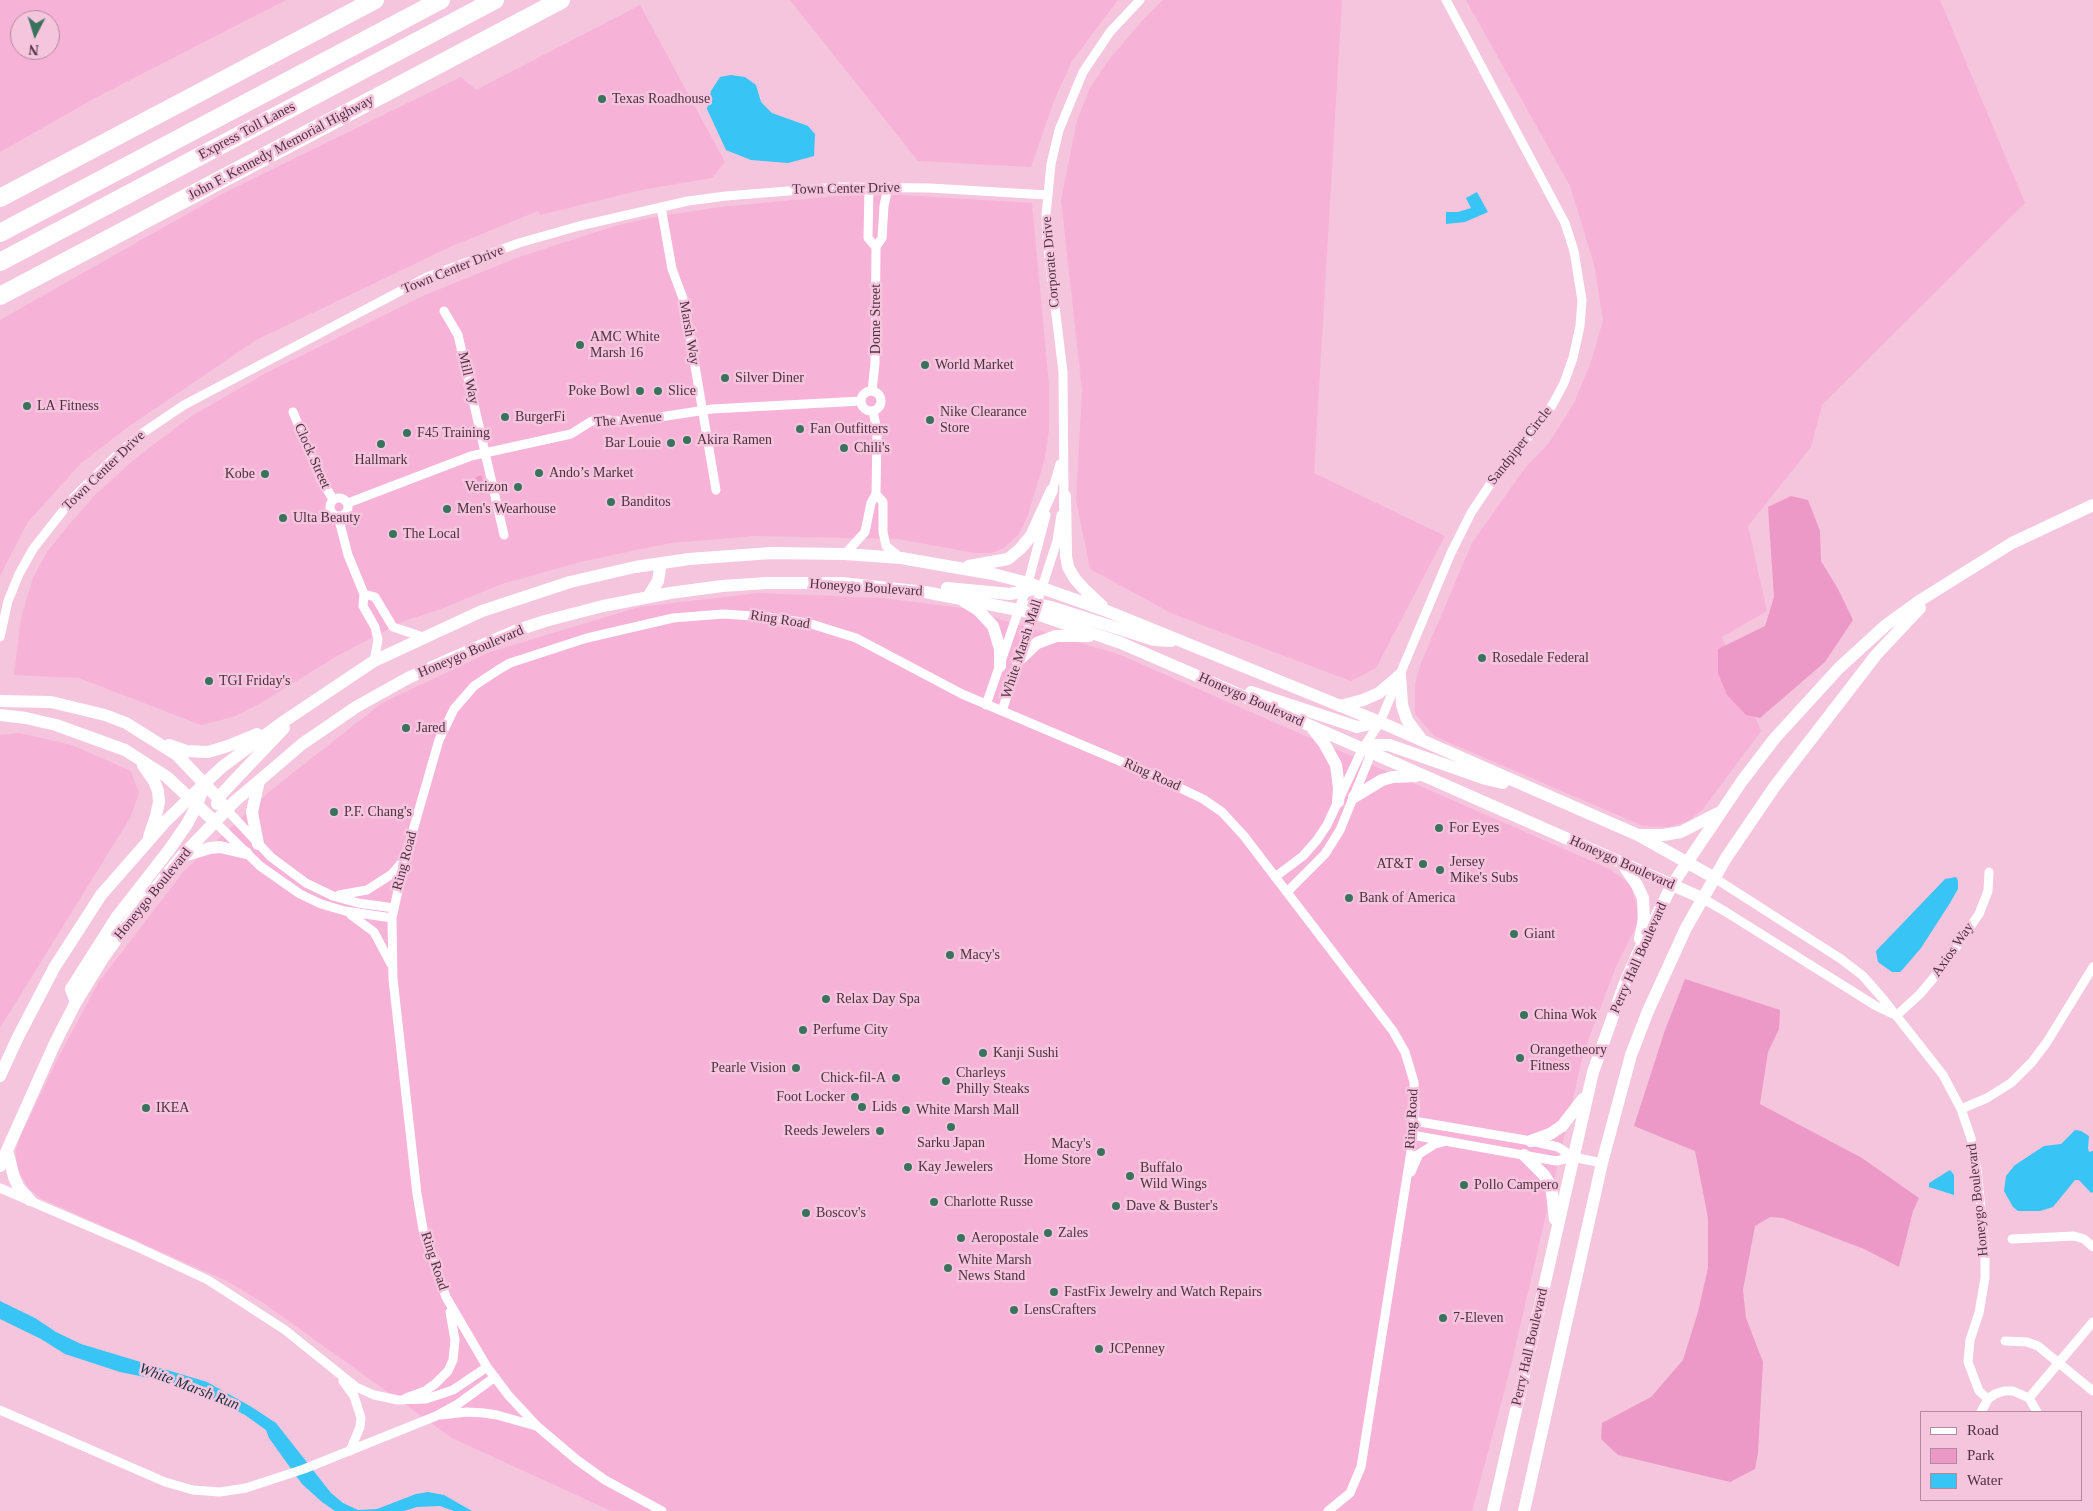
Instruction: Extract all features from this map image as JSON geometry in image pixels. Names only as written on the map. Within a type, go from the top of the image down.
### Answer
[{"type":"highway","points":[[0,198],[375,0]]},
{"type":"highway","name":"Express Toll Lanes","points":[[0,233],[441,0]]},
{"type":"highway","name":"Express Toll Lanes","points":[[0,262],[495,0]]},
{"type":"highway","name":"John F. Kennedy Memorial Highway","points":[[0,296],[561,0]]},
{"type":"main road","points":[[954,568],[995,563],[1008,559],[1031,536],[1052,490]]},
{"type":"main road","points":[[1064,496],[1068,567],[1086,592],[1107,611]]},
{"type":"main road","name":"Perry Hall Boulevard","points":[[1493,1511],[1588,1093],[1610,1020],[1637,955],[1672,885],[1720,812],[1775,738],[1839,668],[1886,625],[1919,600],[2012,544],[2093,505]]},
{"type":"main road","name":"Honeygo Boulevard","points":[[0,1076],[54,968],[101,895],[147,842],[194,801],[205,783],[222,767],[330,689],[374,661],[423,637],[482,611],[570,582],[661,563],[733,554],[845,554],[901,558],[954,568],[1027,587]]},
{"type":"main road","points":[[648,597],[658,581],[661,563]]},
{"type":"main road","name":"Perry Hall Boulevard","points":[[1524,1511],[1602,1163],[1631,1055],[1671,960],[1713,877],[1775,786],[1876,655],[1923,606],[1965,572]]},
{"type":"main road","name":"Honeygo Boulevard","points":[[0,1166],[47,1059],[76,1002],[103,958],[138,908],[181,857],[227,810],[302,744],[356,707],[408,678],[515,632],[574,613],[648,597],[722,586],[767,583],[842,583],[880,586],[957,597],[1020,609]]},
{"type":"main road","points":[[880,586],[944,587],[1010,594],[1027,587],[1042,588]]},
{"type":"main road","name":"Honeygo Boulevard","points":[[1042,588],[1107,611],[1380,722],[1638,835],[1686,864],[1713,877]]},
{"type":"main road","points":[[957,597],[978,610],[993,626],[1000,649],[1000,666]]},
{"type":"main road","points":[[1020,609],[1051,607],[1154,640],[1181,641]]},
{"type":"main road","name":"Honeygo Boulevard","points":[[1035,609],[1369,750],[1420,776],[1702,898]]},
{"type":"main road","points":[[1018,661],[1037,642],[1056,636],[1100,636]]},
{"type":"main road","points":[[1170,665],[1357,727],[1380,722]]},
{"type":"main road","points":[[1340,706],[1363,700],[1379,693],[1400,675]]},
{"type":"main road","points":[[1400,675],[1402,705],[1407,720],[1427,744]]},
{"type":"main road","points":[[0,701],[51,702],[126,723],[177,755],[205,783],[227,810]]},
{"type":"main road","points":[[215,822],[218,798],[298,712]]},
{"type":"main road","points":[[0,715],[26,718],[81,733],[124,750],[167,777],[215,822]]},
{"type":"main road","points":[[150,737],[186,751],[208,752],[228,746],[280,724]]},
{"type":"main road","points":[[1310,725],[1324,743],[1336,765],[1339,788],[1338,802]]},
{"type":"main road","points":[[1369,750],[1389,745],[1486,779],[1525,787]]},
{"type":"main road","points":[[139,759],[154,781],[158,791],[159,802],[156,816],[147,842]]},
{"type":"main road","points":[[1354,797],[1382,780],[1392,777],[1420,776]]},
{"type":"main road","points":[[258,844],[252,812],[260,780]]},
{"type":"main road","points":[[76,1002],[71,989],[116,918],[169,850],[194,801]]},
{"type":"main road","points":[[1638,835],[1663,835],[1681,832],[1698,825],[1720,812]]},
{"type":"main road","points":[[181,857],[210,848],[231,848],[246,853]]},
{"type":"main road","points":[[1622,863],[1637,885],[1643,898],[1644,919],[1637,955]]},
{"type":"main road","points":[[1532,1141],[1550,1134],[1562,1126],[1588,1093]]},
{"type":"main road","points":[[7,1150],[19,1188],[30,1200]]},
{"type":"main road","points":[[1524,1155],[1544,1175],[1549,1183],[1556,1228]]},
{"type":"street","name":"Corporate Drive","points":[[1042,588],[1057,541],[1064,496],[1062,459],[1063,372],[1047,241],[1047,195],[1054,147],[1083,72],[1110,32],[1140,0]]},
{"type":"street","name":"Sandpiper Circle","points":[[1369,750],[1471,513],[1491,483],[1547,414],[1564,383],[1573,358],[1580,326],[1582,300],[1574,251],[1565,223],[1446,0]]},
{"type":"street","name":"Town Center Drive","points":[[0,637],[8,600],[19,574],[33,549],[73,498],[121,451],[144,432],[184,405],[435,274],[519,243],[612,218],[688,201],[802,189],[868,187],[930,188],[1047,195]]},
{"type":"street","name":"Dome Street","points":[[868,187],[868,238],[876,247]]},
{"type":"street","name":"Dome Street","points":[[872,391],[876,363],[876,247],[882,238],[884,206],[888,187]]},
{"type":"street","name":"Marsh Way","points":[[661,207],[672,269],[684,301],[716,490]]},
{"type":"street","name":"Mill Way","points":[[444,311],[458,335],[504,535]]},
{"type":"street","points":[[872,391],[878,394],[881,399],[878,408],[873,411],[864,409],[861,401],[863,395],[872,391]]},
{"type":"street","name":"The Avenue","points":[[348,503],[484,452],[571,434],[590,422],[598,420],[636,422],[702,410],[861,401]]},
{"type":"street","points":[[845,554],[865,532],[871,503],[876,494],[877,431],[873,411]]},
{"type":"street","name":"Clock Street","points":[[293,412],[320,480],[333,499]]},
{"type":"street","name":"Corporate Drive","points":[[1020,609],[1062,459]]},
{"type":"street","points":[[876,494],[883,502],[883,532],[886,546],[901,558]]},
{"type":"street","points":[[340,497],[348,503],[347,512],[338,516],[333,514],[330,509],[333,499],[340,497]]},
{"type":"street","points":[[338,516],[348,555],[364,594],[362,606],[375,627],[378,640],[374,661]]},
{"type":"street","name":"White Marsh Mall","points":[[1002,711],[1042,588]]},
{"type":"street","points":[[364,594],[375,597],[393,627],[423,637]]},
{"type":"street","name":"White Marsh Mall","points":[[986,704],[1020,609]]},
{"type":"street","name":"Ring Road","points":[[662,1511],[605,1480],[577,1460],[538,1427],[487,1367],[446,1297],[424,1235],[417,1194],[392,966],[393,913],[405,858],[439,740],[448,720],[462,698],[484,679],[510,663],[587,638],[673,618],[707,614],[745,614],[791,620],[827,628],[856,638],[934,680],[1155,776],[1203,799],[1222,812],[1235,825],[1371,1000],[1399,1040],[1408,1060],[1414,1082],[1414,1121],[1406,1184],[1361,1467],[1350,1493],[1328,1511]]},
{"type":"street","points":[[1287,892],[1325,854],[1340,830],[1354,797],[1380,722]]},
{"type":"street","points":[[1275,877],[1303,856],[1317,840],[1369,750]]},
{"type":"street","points":[[227,810],[258,844],[293,874],[332,896],[393,913]]},
{"type":"street","points":[[215,822],[246,853],[276,878],[300,894],[321,904],[345,911],[393,913]]},
{"type":"street","points":[[332,896],[367,890],[392,874],[405,858]]},
{"type":"street","name":"Axios Way","points":[[1896,1016],[1920,994],[1942,968],[1978,914],[1988,891],[1988,872]]},
{"type":"street","name":"Honeygo Boulevard","points":[[1713,877],[1842,959],[1863,976],[1943,1075],[1961,1109],[1971,1138],[1977,1169],[1985,1249],[1985,1278],[1979,1313],[1970,1340],[1968,1362],[1979,1391],[1988,1400]]},
{"type":"street","name":"Honeygo Boulevard","points":[[1702,898],[1865,1000],[1896,1016]]},
{"type":"street","points":[[345,911],[362,921],[374,932],[392,966]]},
{"type":"street","points":[[1961,1109],[1987,1098],[2011,1084],[2032,1062],[2047,1042],[2093,967]]},
{"type":"street","points":[[1414,1121],[1532,1141],[1558,1147],[1573,1157],[1602,1163]]},
{"type":"street","points":[[1412,1135],[1556,1161],[1573,1157]]},
{"type":"street","points":[[1406,1184],[1418,1154],[1435,1144],[1450,1141]]},
{"type":"street","points":[[0,1188],[208,1280],[285,1330],[338,1374],[364,1392],[398,1400],[426,1398],[446,1393],[463,1384],[487,1367]]},
{"type":"street","points":[[2012,1239],[2074,1236],[2084,1239],[2093,1247]]},
{"type":"street","points":[[398,1400],[425,1391],[448,1371],[453,1360],[456,1340],[446,1297]]},
{"type":"street","points":[[2029,1398],[2093,1322]]},
{"type":"street","points":[[2005,1341],[2027,1342],[2038,1346],[2093,1391]]},
{"type":"street","points":[[338,1374],[354,1396],[361,1418],[360,1427],[350,1451]]},
{"type":"street","points":[[0,1410],[152,1477],[180,1487],[209,1492],[233,1491],[334,1458],[436,1416],[458,1404],[495,1377]]},
{"type":"street","points":[[1982,1411],[1988,1400],[1995,1394],[2004,1391],[2013,1391],[2029,1398],[2036,1411]]},
{"type":"street","points":[[436,1416],[468,1412],[484,1413],[538,1427]]},
{"type":"shaded area","points":[[0,0],[286,0],[95,98],[0,152]]},
{"type":"shaded area","points":[[790,0],[1118,0],[1072,61],[1054,101],[1031,167],[918,161]]},
{"type":"shaded area","points":[[1163,0],[1342,0],[1314,473],[1445,536],[1376,668],[1351,681],[1173,614],[1090,569],[1076,500],[1082,390],[1061,200],[1077,120],[1090,88],[1107,62],[1142,21]]},
{"type":"shaded area","points":[[1466,0],[1940,0],[2025,203],[1822,405],[1811,447],[1748,526],[1767,611],[1722,637],[1761,731],[1703,809],[1688,821],[1669,827],[1643,826],[1434,736],[1415,714],[1415,683],[1421,663],[1472,543],[1525,468],[1549,443],[1574,403],[1592,359],[1603,320],[1594,264],[1570,186]]},
{"type":"shaded area","points":[[640,5],[725,162],[712,178],[641,190],[540,215],[538,211],[452,246],[256,340],[128,427],[81,463],[28,522],[0,576],[0,320],[224,193],[461,77],[476,90]]},
{"type":"shaded area","points":[[901,195],[1032,203],[1049,385],[1049,429],[1045,458],[1028,515],[1019,534],[1004,548],[992,553],[975,553],[898,539],[755,536],[670,543],[580,562],[502,584],[438,610],[404,621],[337,656],[259,704],[233,717],[201,725],[79,678],[14,675],[21,618],[33,578],[47,552],[67,527],[97,493],[136,458],[190,417],[266,373],[425,295],[519,257],[615,226],[649,218],[720,207],[837,196]]},
{"type":"shaded area","name":"White Marsh Mall","points":[[759,593],[882,598],[962,608],[1118,654],[1610,869],[1631,885],[1637,907],[1637,925],[1616,967],[1584,1051],[1509,1374],[1472,1511],[611,1511],[452,1438],[262,1302],[227,1281],[42,1199],[30,1190],[17,1170],[16,1150],[20,1137],[57,1060],[98,983],[184,871],[270,791],[382,703],[490,652],[639,607]]},
{"type":"shaded area","points":[[19,733],[72,745],[131,771],[139,793],[130,818],[0,1028],[0,735]]},
{"type":"green space","points":[[481,475],[487,492],[481,495],[475,478]]},
{"type":"green space","points":[[1791,496],[1808,500],[1820,531],[1821,561],[1838,589],[1853,620],[1825,662],[1760,718],[1746,715],[1727,695],[1718,673],[1718,649],[1765,626],[1774,597],[1768,507]]},
{"type":"green space","points":[[1685,979],[1780,1010],[1779,1029],[1768,1052],[1760,1104],[1862,1158],[1919,1198],[1913,1211],[1899,1267],[1864,1249],[1783,1218],[1770,1217],[1755,1226],[1743,1290],[1746,1318],[1763,1362],[1758,1453],[1755,1469],[1730,1482],[1618,1455],[1601,1439],[1602,1423],[1651,1397],[1683,1360],[1698,1312],[1708,1268],[1708,1218],[1695,1151],[1634,1126],[1665,1030]]},
{"type":"water","points":[[731,75],[745,77],[756,85],[761,102],[772,113],[808,126],[815,134],[814,156],[788,163],[751,160],[726,150],[707,109],[711,91],[720,77]]},
{"type":"water","points":[[1477,192],[1488,212],[1465,222],[1446,224],[1446,212],[1458,212],[1471,208],[1466,198]]},
{"type":"water","points":[[1956,877],[1958,889],[1950,903],[1921,948],[1903,969],[1900,972],[1892,972],[1878,962],[1876,951],[1945,879]]},
{"type":"water","points":[[2075,1130],[2089,1136],[2089,1152],[2093,1151],[2093,1192],[2091,1193],[2079,1180],[2075,1180],[2053,1207],[2040,1211],[2018,1211],[2013,1207],[2004,1191],[2006,1176],[2015,1165],[2044,1146],[2061,1144]]},
{"type":"water","points":[[1950,1170],[1954,1175],[1954,1195],[1929,1187],[1929,1183]]},
{"type":"water","name":"White Marsh Run","points":[[0,1301],[81,1344],[207,1382],[250,1406],[276,1423],[331,1493],[343,1503],[358,1510],[377,1509],[416,1494],[428,1492],[444,1495],[472,1511],[454,1511],[440,1506],[417,1507],[404,1511],[335,1511],[302,1484],[269,1438],[266,1430],[245,1415],[209,1396],[179,1384],[120,1372],[65,1354],[41,1339],[0,1319]]},
{"type":"place","name":"Texas Roadhouse","points":[[602,99]]},
{"type":"place","name":"AMC White Marsh 16","points":[[580,345]]},
{"type":"place","name":"World Market","points":[[925,365]]},
{"type":"place","name":"Silver Diner","points":[[725,378]]},
{"type":"place","name":"Poke Bowl","points":[[640,391]]},
{"type":"place","name":"Slice","points":[[658,391]]},
{"type":"place","name":"LA Fitness","points":[[27,406]]},
{"type":"place","name":"BurgerFi","points":[[505,417]]},
{"type":"place","name":"Nike Clearance Store","points":[[930,420]]},
{"type":"place","name":"Fan Outfitters","points":[[800,429]]},
{"type":"place","name":"F45 Training","points":[[407,433]]},
{"type":"place","name":"Akira Ramen","points":[[687,440]]},
{"type":"place","name":"Bar Louie","points":[[671,443]]},
{"type":"place","name":"Hallmark","points":[[381,444]]},
{"type":"place","name":"Chili's","points":[[844,448]]},
{"type":"place","name":"Ando’s Market","points":[[539,473]]},
{"type":"place","name":"Kobe","points":[[265,474]]},
{"type":"place","name":"Verizon","points":[[518,487]]},
{"type":"place","name":"Banditos","points":[[611,502]]},
{"type":"place","name":"Men's Wearhouse","points":[[447,509]]},
{"type":"place","name":"Ulta Beauty","points":[[283,518]]},
{"type":"place","name":"The Local","points":[[393,534]]},
{"type":"place","name":"Rosedale Federal","points":[[1482,658]]},
{"type":"place","name":"TGI Friday's","points":[[209,681]]},
{"type":"place","name":"Jared","points":[[406,728]]},
{"type":"place","name":"P.F. Chang's","points":[[334,812]]},
{"type":"place","name":"For Eyes","points":[[1439,828]]},
{"type":"place","name":"AT&T","points":[[1423,864]]},
{"type":"place","name":"Jersey Mike's Subs","points":[[1440,870]]},
{"type":"place","name":"Bank of America","points":[[1349,898]]},
{"type":"place","name":"Giant","points":[[1514,934]]},
{"type":"place","name":"Macy's","points":[[950,955]]},
{"type":"place","name":"Relax Day Spa","points":[[826,999]]},
{"type":"place","name":"China Wok","points":[[1524,1015]]},
{"type":"place","name":"Perfume City","points":[[803,1030]]},
{"type":"place","name":"Kanji Sushi","points":[[983,1053]]},
{"type":"place","name":"Orangetheory Fitness","points":[[1520,1058]]},
{"type":"place","name":"Pearle Vision","points":[[796,1068]]},
{"type":"place","name":"Chick-fil-A","points":[[896,1078]]},
{"type":"place","name":"Charleys Philly Steaks","points":[[946,1081]]},
{"type":"place","name":"Foot Locker","points":[[855,1097]]},
{"type":"place","name":"Lids","points":[[862,1107]]},
{"type":"place","name":"IKEA","points":[[146,1108]]},
{"type":"place","name":"White Marsh Mall","points":[[906,1110]]},
{"type":"place","name":"Sarku Japan","points":[[951,1127]]},
{"type":"place","name":"Reeds Jewelers","points":[[880,1131]]},
{"type":"place","name":"Macy's Home Store","points":[[1101,1152]]},
{"type":"place","name":"Kay Jewelers","points":[[908,1167]]},
{"type":"place","name":"Buffalo Wild Wings","points":[[1130,1176]]},
{"type":"place","name":"Pollo Campero","points":[[1464,1185]]},
{"type":"place","name":"Charlotte Russe","points":[[934,1202]]},
{"type":"place","name":"Dave & Buster's","points":[[1116,1206]]},
{"type":"place","name":"Boscov's","points":[[806,1213]]},
{"type":"place","name":"Zales","points":[[1048,1233]]},
{"type":"place","name":"Aeropostale","points":[[961,1238]]},
{"type":"place","name":"White Marsh News Stand","points":[[948,1268]]},
{"type":"place","name":"FastFix Jewelry and Watch Repairs","points":[[1054,1292]]},
{"type":"place","name":"LensCrafters","points":[[1014,1310]]},
{"type":"place","name":"7-Eleven","points":[[1443,1318]]},
{"type":"place","name":"JCPenney","points":[[1099,1349]]}]
